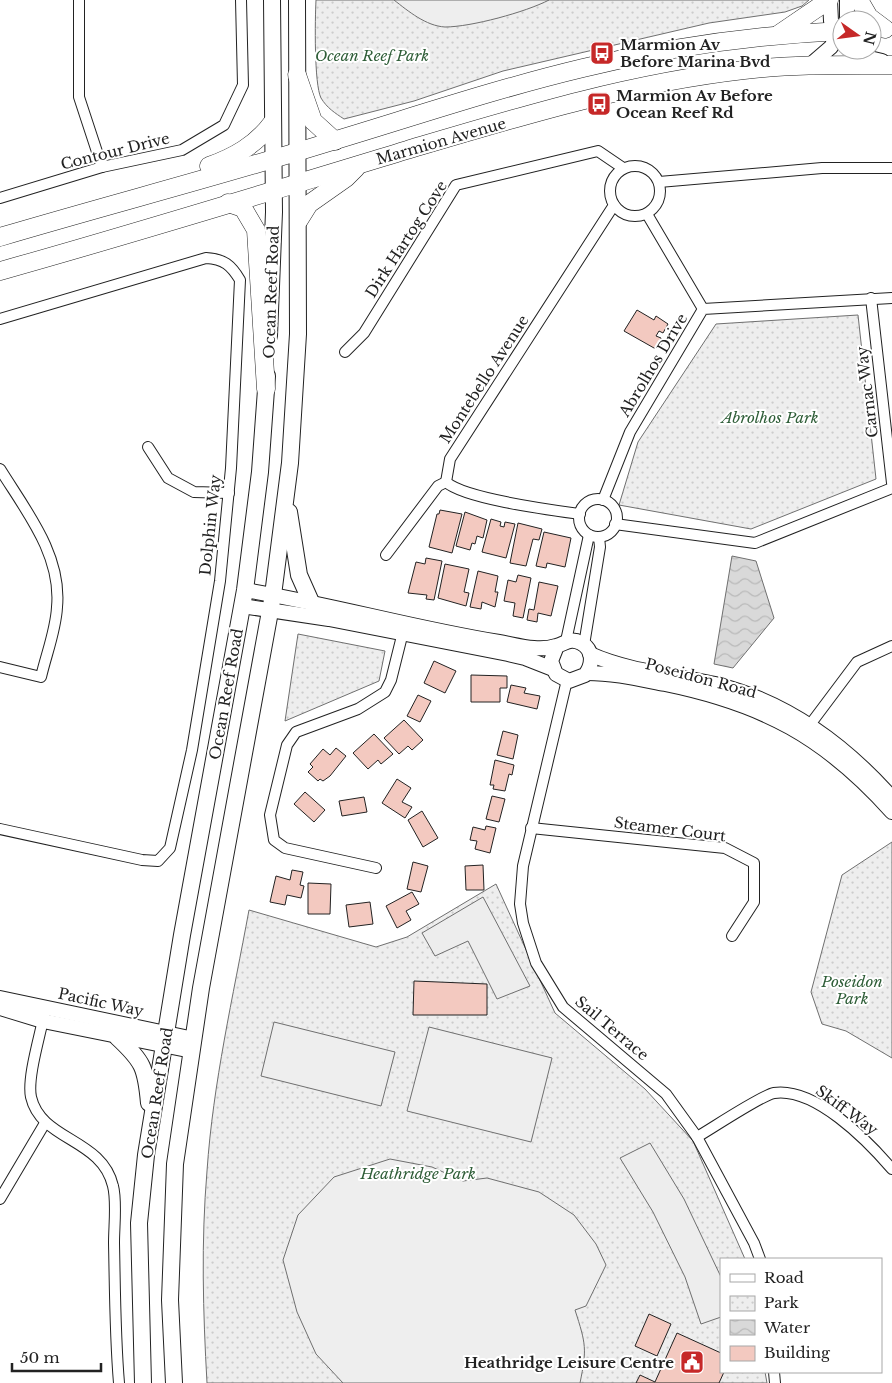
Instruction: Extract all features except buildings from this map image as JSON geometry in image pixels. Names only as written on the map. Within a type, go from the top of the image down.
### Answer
[{"type":"highway","points":[[778,34],[829,0]]},
{"type":"highway","points":[[859,0],[869,17],[883,29]]},
{"type":"highway","name":"Marmion Avenue","points":[[0,237],[299,152],[484,95],[582,68],[698,45],[778,34],[832,30]]},
{"type":"highway","name":"Marmion Avenue","points":[[0,272],[132,234],[360,164],[599,96],[735,71],[809,66],[892,64]]},
{"type":"highway","points":[[297,75],[313,121],[335,141]]},
{"type":"highway","points":[[88,211],[118,190],[196,170],[234,156],[262,136],[272,123]]},
{"type":"highway","points":[[299,220],[310,204],[346,178],[360,164]]},
{"type":"highway","points":[[228,203],[243,208],[256,230],[266,389]]},
{"type":"main road","name":"Ocean Reef Road","points":[[143,1383],[139,1223],[150,1128],[182,934],[243,598],[260,472],[266,389],[274,191],[272,0]]},
{"type":"main road","name":"Ocean Reef Road","points":[[174,1383],[170,1300],[175,1164],[201,988],[274,595],[286,500],[298,334],[299,152],[297,0]]},
{"type":"main road","points":[[286,500],[299,575],[311,602]]},
{"type":"main road","points":[[117,1038],[140,1061],[147,1084],[150,1128]]},
{"type":"street","points":[[78,0],[79,97],[102,167]]},
{"type":"street","name":"Contour Drive","points":[[0,198],[102,167],[182,150],[224,125],[243,85],[242,0]]},
{"type":"street","points":[[829,0],[832,23]]},
{"type":"street","points":[[809,66],[832,45]]},
{"type":"street","points":[[876,60],[892,64]]},
{"type":"street","name":"Dirk Hartog Cove","points":[[345,352],[364,333],[456,185],[598,151],[623,168]]},
{"type":"street","points":[[640,166],[648,169],[659,182],[660,199],[647,214],[630,216],[622,213],[614,205],[610,188],[613,179],[623,168],[640,166]]},
{"type":"street","points":[[659,182],[822,168],[892,168]]},
{"type":"street","name":"Montebello Avenue","points":[[446,482],[450,459],[614,205]]},
{"type":"street","points":[[647,214],[703,309]]},
{"type":"street","name":"Dolphin Way","points":[[0,319],[206,258],[220,259],[233,268],[240,280],[229,493],[220,581],[195,731],[170,848],[158,861],[142,860],[0,830]]},
{"type":"street","name":"Carnac Way","points":[[871,298],[892,483]]},
{"type":"street","name":"Abrolhos Drive","points":[[603,500],[630,432],[703,309],[892,298]]},
{"type":"street","points":[[148,447],[168,478],[194,492],[229,493]]},
{"type":"street","points":[[0,469],[44,541],[55,568],[57,608],[41,677],[0,667]]},
{"type":"street","points":[[386,555],[438,486],[446,482],[455,488],[476,494],[541,509],[580,514]]},
{"type":"street","points":[[615,524],[755,543],[892,488]]},
{"type":"street","points":[[603,500],[614,510],[615,524],[610,532],[599,537],[589,535],[580,525],[580,514],[588,502],[603,500]]},
{"type":"street","points":[[589,535],[562,644],[552,657],[553,669],[558,676],[567,680],[578,680],[587,673],[591,664],[587,650],[600,547],[599,537]]},
{"type":"street","points":[[243,598],[274,595],[311,602],[404,629],[525,658],[553,669]]},
{"type":"street","points":[[243,598],[271,611],[303,614],[526,647],[577,641],[587,650]]},
{"type":"street","points":[[376,868],[285,848],[274,840],[270,815],[286,745],[296,732],[358,709],[385,692],[391,680],[404,629]]},
{"type":"street","points":[[807,729],[856,662],[892,646]]},
{"type":"street","name":"Poseidon Road","points":[[587,650],[610,662],[736,691],[770,704],[853,758],[892,798]]},
{"type":"street","name":"Poseidon Road","points":[[587,673],[618,674],[708,694],[807,729],[892,812]]},
{"type":"street","name":"Sail Terrace","points":[[567,680],[523,866],[520,904],[523,924],[536,963],[563,1007],[666,1094],[697,1137],[754,1243],[760,1258]]},
{"type":"street","name":"Steamer Court","points":[[531,828],[725,848],[754,863],[754,902],[732,936]]},
{"type":"street","name":"Pacific Way","points":[[0,998],[117,1038],[166,1039]]},
{"type":"street","name":"Pacific Way","points":[[0,1008],[44,1014],[193,1045]]},
{"type":"street","points":[[44,1014],[33,1067],[31,1096],[36,1113],[46,1124],[88,1149],[101,1160],[114,1186],[116,1345],[119,1383]]},
{"type":"street","name":"Skiff Way","points":[[697,1137],[772,1094],[797,1094],[817,1103],[870,1144],[892,1169]]},
{"type":"street","points":[[0,1198],[46,1124]]},
{"type":"green space","name":"Ocean Reef Park","points":[[316,0],[809,0],[802,6],[785,12],[709,23],[503,71],[414,101],[344,119],[326,105],[319,91],[315,21]]},
{"type":"green space","points":[[394,0],[549,0],[498,18],[445,27],[424,21]]},
{"type":"green space","name":"Abrolhos Park","points":[[858,315],[876,479],[751,529],[619,505],[638,442],[716,324]]},
{"type":"green space","points":[[298,634],[385,651],[379,681],[285,721]]},
{"type":"green space","name":"Poseidon Park","points":[[892,842],[892,1058],[846,1031],[822,1024],[811,992],[842,875]]},
{"type":"green space","name":"Heathridge Park","points":[[496,884],[555,1013],[645,1089],[693,1141],[745,1258],[720,1258],[720,1373],[765,1373],[767,1383],[207,1383],[203,1251],[210,1138],[224,1040],[249,910],[376,947],[407,937]]},
{"type":"green space","points":[[274,1022],[395,1052],[381,1106],[261,1076]]},
{"type":"green space","points":[[429,1027],[552,1058],[531,1142],[407,1111]]},
{"type":"green space","points":[[390,1159],[432,1167],[463,1181],[487,1178],[539,1192],[574,1215],[596,1244],[606,1265],[586,1306],[575,1310],[584,1346],[584,1362],[580,1383],[343,1383],[316,1354],[297,1312],[283,1260],[298,1215],[334,1177]]},
{"type":"shaded area","points":[[483,897],[530,986],[497,999],[468,941],[435,956],[422,933]]},
{"type":"shaded area","points":[[650,1143],[684,1199],[720,1275],[720,1317],[701,1324],[685,1277],[653,1212],[620,1158]]},
{"type":"water","points":[[732,556],[756,561],[774,618],[733,668],[714,664]]},
{"type":"place","name":"Marmion Av Before Marina Bvd","points":[[602,53]]},
{"type":"place","name":"Marmion Av Before Ocean Reef Rd","points":[[599,104]]},
{"type":"place","name":"Heathridge Leisure Centre","points":[[692,1362]]}]
